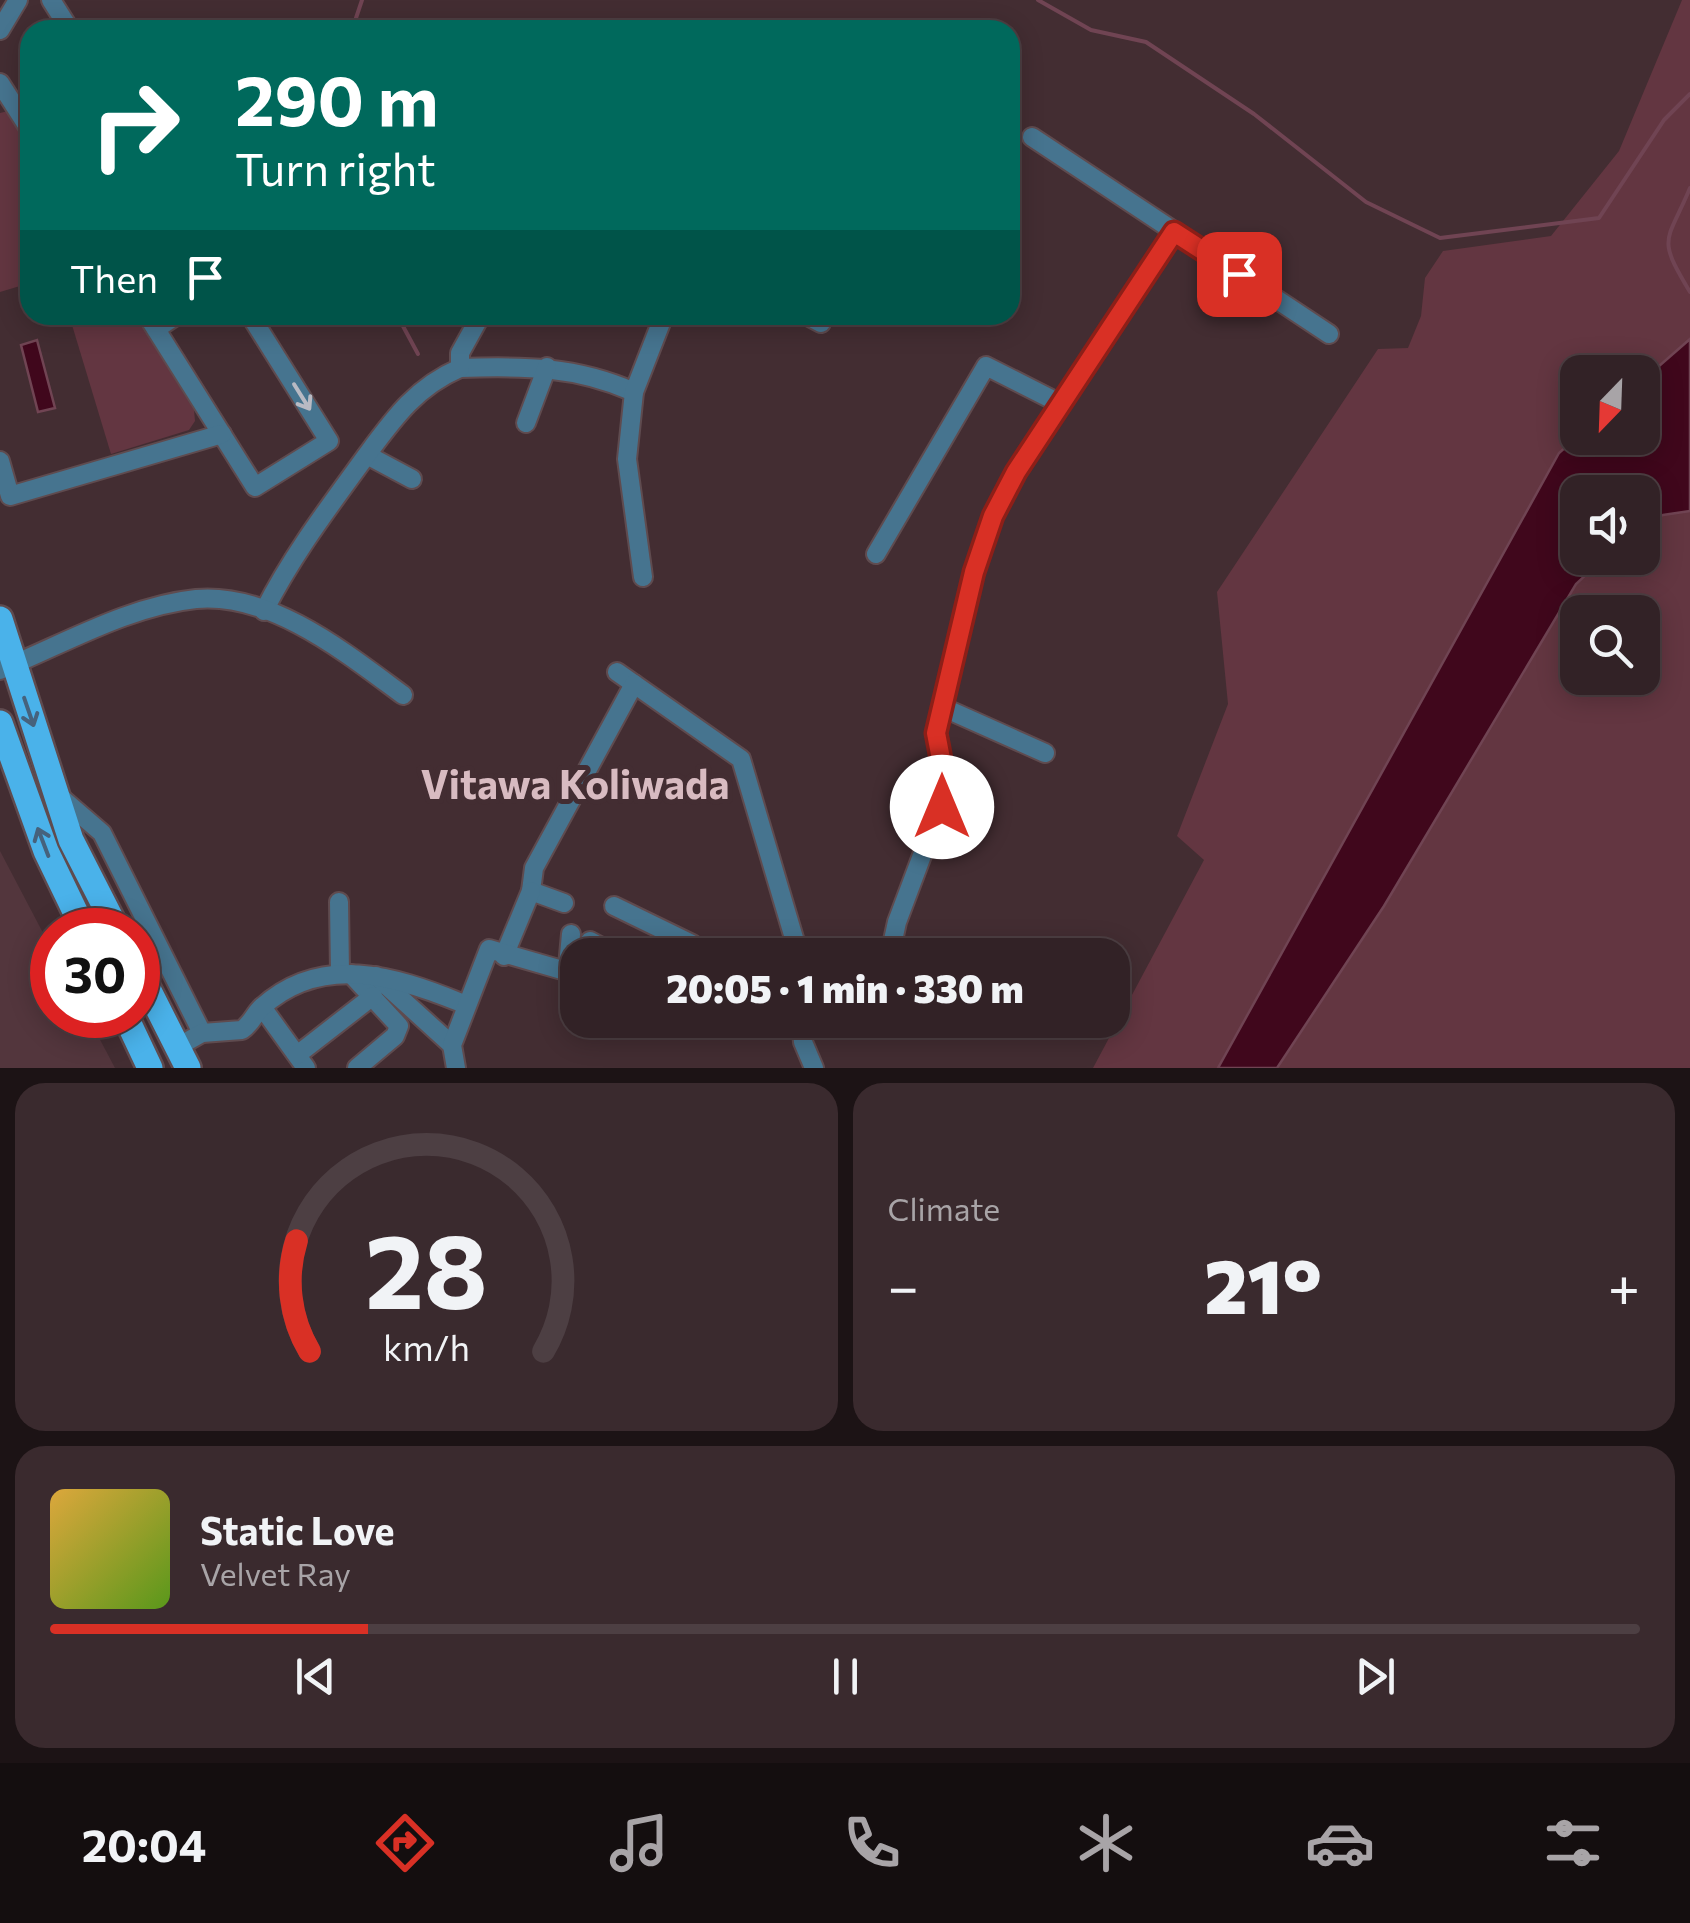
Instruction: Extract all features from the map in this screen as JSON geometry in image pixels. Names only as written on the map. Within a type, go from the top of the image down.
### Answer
[{"type":"main road","points":[[0,619],[6,667],[58,795],[71,840],[106,908]]},
{"type":"main road","points":[[0,722],[46,852],[73,908]]},
{"type":"main road","points":[[160,1012],[183,1057]]},
{"type":"main road","points":[[136,1038],[150,1068]]},
{"type":"street","points":[[0,30],[18,0]]},
{"type":"street","points":[[0,82],[20,114]]},
{"type":"street","points":[[1032,138],[1329,334]]},
{"type":"street","points":[[894,938],[947,790],[936,733],[977,562],[993,516],[1174,232]]},
{"type":"street","points":[[153,325],[255,487],[329,440],[256,325]]},
{"type":"street","points":[[460,368],[460,353],[475,325]]},
{"type":"street","points":[[644,578],[627,459],[634,392],[660,325]]},
{"type":"street","points":[[876,554],[986,366],[1061,404]]},
{"type":"street","points":[[526,423],[547,367]]},
{"type":"street","points":[[264,611],[290,561],[402,408],[433,380],[460,368],[547,367],[600,376],[634,392]]},
{"type":"street","points":[[0,462],[10,496],[222,434]]},
{"type":"street","points":[[367,456],[412,479]]},
{"type":"street","points":[[6,667],[136,614],[196,599],[232,601],[264,611],[331,644],[403,695]]},
{"type":"street","points":[[617,672],[741,759],[793,938]]},
{"type":"street","points":[[504,956],[531,891],[534,868],[634,684]]},
{"type":"street","points":[[942,708],[1045,753]]},
{"type":"street","points":[[58,795],[102,833],[202,1032]]},
{"type":"street","points":[[531,891],[564,903]]},
{"type":"street","points":[[339,902],[345,974],[373,996],[399,1026],[396,1036],[362,1066]]},
{"type":"street","points":[[614,906],[680,938]]},
{"type":"street","points":[[456,1068],[452,1046],[489,950],[546,969],[567,969],[571,934]]},
{"type":"street","points":[[183,1057],[202,1032],[242,1030],[262,1007],[302,982],[345,974],[402,978],[459,1002]]},
{"type":"street","points":[[376,976],[452,1046]]},
{"type":"street","points":[[262,1007],[302,1062],[373,996]]},
{"type":"street","points":[[803,1038],[814,1068]]},
{"type":"shaded area","points":[[1682,0],[1690,0],[1690,339],[1660,365],[1660,355],[1560,355],[1560,452],[1218,1068],[1093,1068],[1109,1038],[1130,1038],[1130,999],[1204,860],[1177,836],[1228,704],[1217,592],[1378,349],[1408,348],[1421,316],[1425,278],[1443,251],[1551,236],[1619,151]]},
{"type":"shaded area","points":[[8,111],[20,131],[20,286],[0,292],[0,113]]},
{"type":"shaded area","points":[[72,325],[141,325],[194,410],[195,421],[189,430],[111,454]]},
{"type":"shaded area","points":[[1690,339],[1690,511],[1660,516],[1660,475],[1560,475],[1560,575],[1586,575],[1569,595],[1560,595],[1560,611],[1384,906],[1277,1068],[1218,1068],[1559,453],[1660,455],[1660,365]]},
{"type":"shaded area","points":[[37,340],[55,408],[38,412],[21,345]]},
{"type":"shaded area","points":[[1690,511],[1690,1068],[1277,1068],[1384,906],[1560,611],[1560,695],[1660,695],[1660,595],[1569,595],[1586,575],[1660,575],[1660,516]]},
{"type":"shaded area","points":[[0,851],[30,908],[30,1038],[99,1038],[115,1068],[0,1068]]},
{"type":"waterway","points":[[355,20],[362,0]]},
{"type":"waterway","points":[[1038,0],[1091,30],[1146,42],[1254,114],[1366,202],[1440,238],[1599,218],[1664,120],[1690,94]]},
{"type":"waterway","points":[[1690,188],[1669,240],[1672,260],[1690,292]]},
{"type":"waterway","points":[[402,325],[418,354]]},
{"type":"district","name":"Vitawa Koliwada","points":[[575,782]]},
{"type":"route","points":[[942,807],[947,790],[936,733],[980,551],[1016,472],[1174,232],[1239,274]]}]
